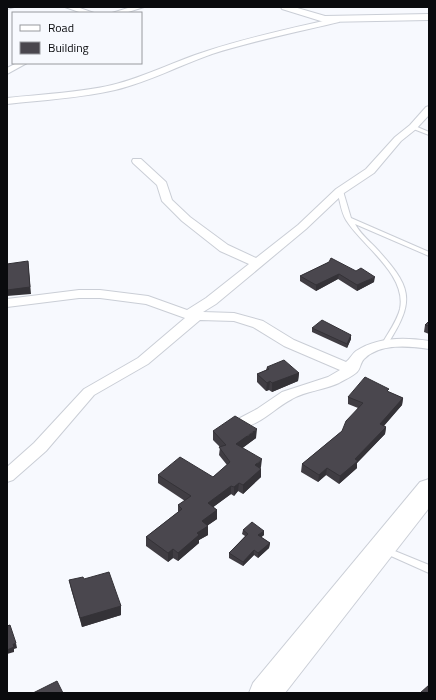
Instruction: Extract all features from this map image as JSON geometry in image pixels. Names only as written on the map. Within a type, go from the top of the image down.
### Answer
[{"type":"highway","points":[[265,693],[429,489]]},
{"type":"street","points":[[69,7],[86,12]]},
{"type":"street","points":[[120,12],[140,7]]},
{"type":"street","points":[[289,8],[313,16],[336,20],[429,17]]},
{"type":"street","points":[[7,101],[95,91],[115,87],[147,77],[179,63],[211,52],[336,20]]},
{"type":"street","points":[[7,71],[21,64]]},
{"type":"street","points":[[7,476],[40,447],[89,392],[143,361],[192,316],[302,227],[340,192],[370,171],[398,139],[413,127],[429,109]]},
{"type":"street","points":[[137,161],[162,184],[167,201],[186,218],[224,248],[256,263]]},
{"type":"street","points":[[7,303],[79,294],[100,294],[148,300],[192,316],[246,320],[258,324],[290,343],[333,363],[345,367],[353,364]]},
{"type":"street","points":[[245,422],[262,413],[287,395],[343,375],[352,370],[353,364],[360,355],[370,349],[385,344],[412,342],[429,345]]},
{"type":"lane","points":[[413,127],[429,134]]},
{"type":"lane","points":[[340,192],[348,218],[394,274],[401,288],[404,299],[403,309],[385,344]]},
{"type":"lane","points":[[348,218],[429,254]]},
{"type":"lane","points":[[381,549],[429,569]]},
{"type":"building","points":[[331,258],[356,271],[361,268],[375,277],[357,285],[339,274],[316,285],[300,276],[329,262]]},
{"type":"building","points":[[28,261],[30,287],[7,290],[7,264]]},
{"type":"building","points":[[322,320],[351,335],[347,344],[312,328]]},
{"type":"building","points":[[284,360],[299,373],[272,383],[270,381],[267,383],[257,374],[269,369],[267,367]]},
{"type":"building","points":[[365,377],[389,389],[387,391],[403,398],[380,424],[386,427],[355,459],[358,461],[340,476],[327,468],[319,475],[302,464],[342,431],[346,421],[363,403],[348,397]]},
{"type":"building","points":[[235,416],[257,429],[236,444],[262,459],[255,465],[261,469],[243,485],[239,483],[234,487],[231,486],[208,503],[217,510],[202,521],[208,526],[197,533],[199,535],[178,553],[173,549],[168,553],[146,537],[182,509],[178,505],[191,496],[158,475],[180,457],[213,477],[230,462],[219,447],[226,445],[213,431]]},
{"type":"building","points":[[252,522],[264,531],[258,535],[270,543],[258,553],[254,550],[243,562],[229,553],[248,534],[243,530]]},
{"type":"building","points":[[109,572],[121,606],[80,618],[69,580],[83,577],[84,579]]},
{"type":"building","points":[[10,625],[16,643],[13,644],[14,647],[7,650],[7,626]]},
{"type":"building","points":[[57,681],[63,693],[33,693]]},
{"type":"building","points":[[429,685],[429,693],[420,693]]}]
